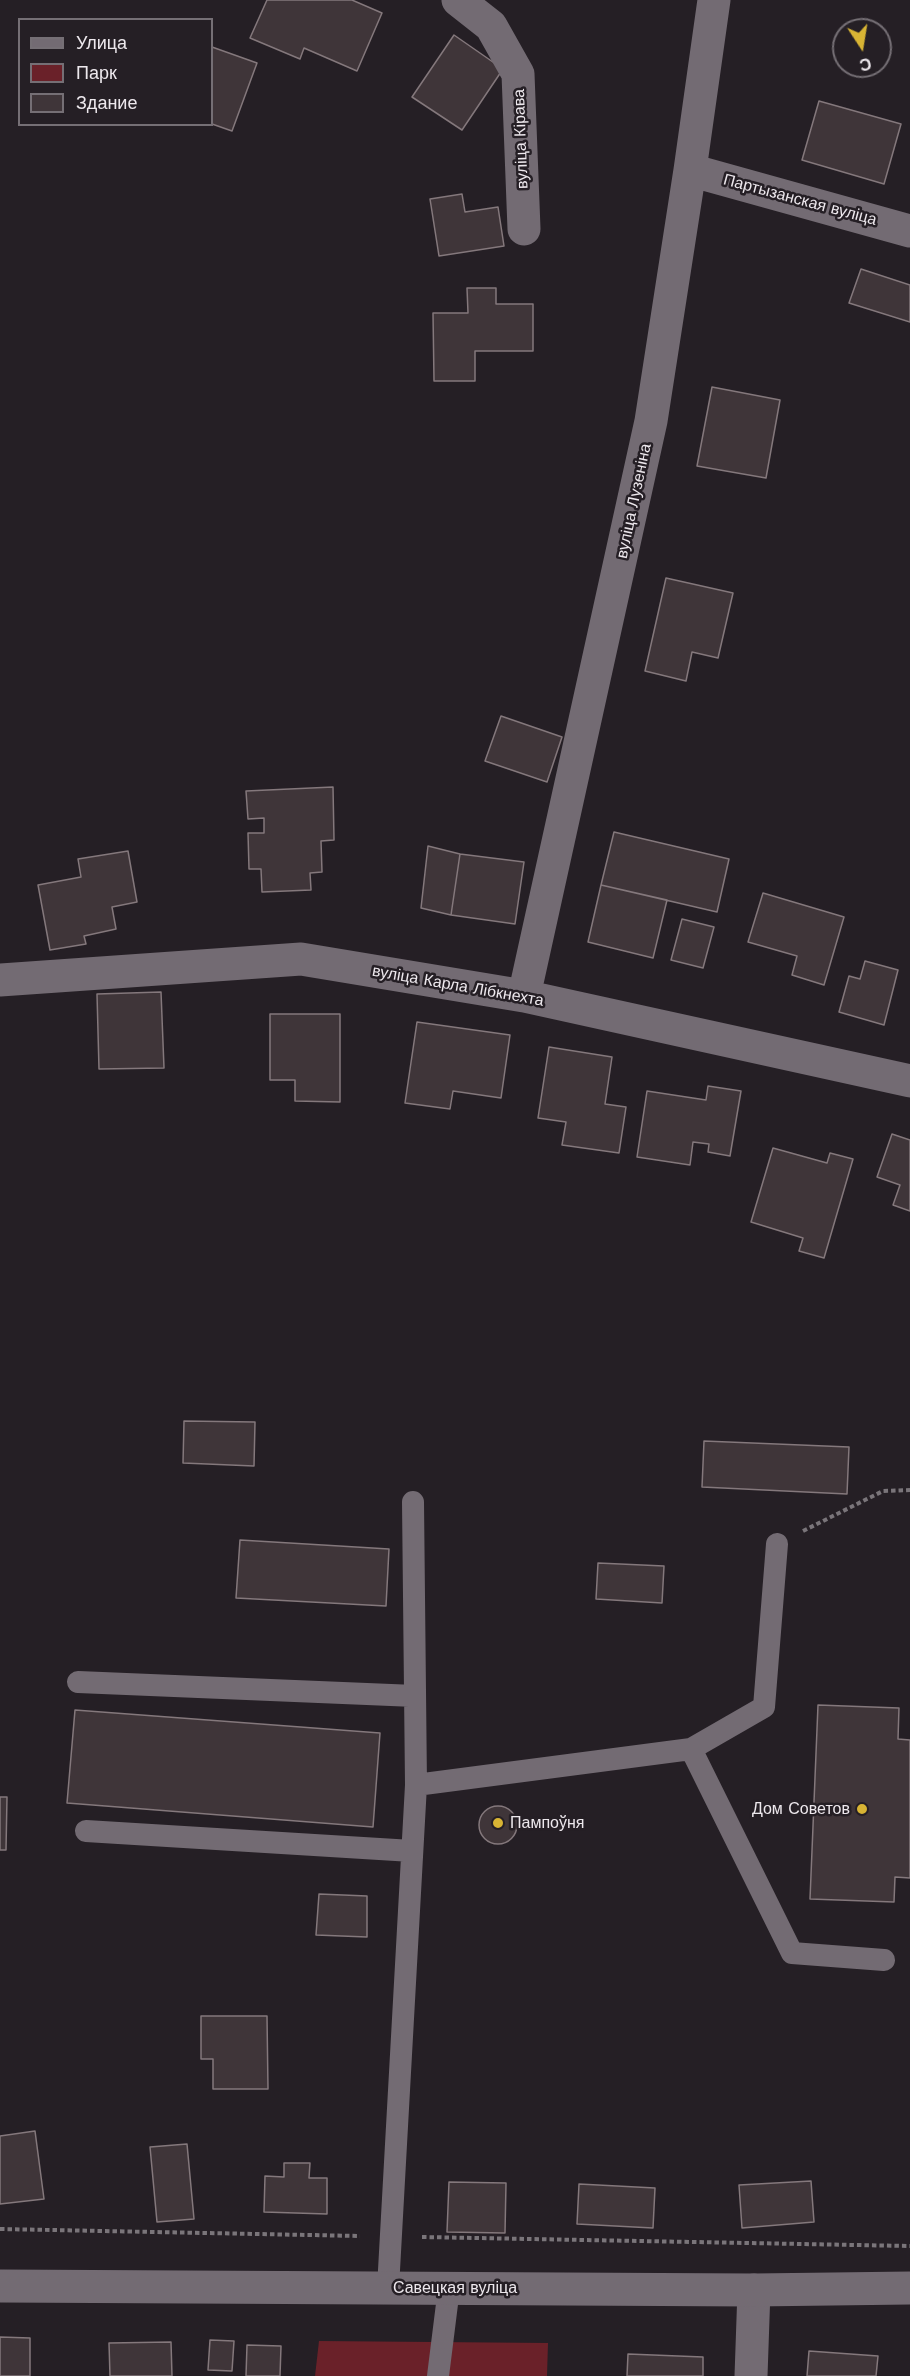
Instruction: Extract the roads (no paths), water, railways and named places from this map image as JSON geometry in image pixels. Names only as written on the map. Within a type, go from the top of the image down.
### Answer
[{"type":"street","name":"вуліца Кірава","points":[[458,0],[491,26],[518,74],[524,229]]},
{"type":"street","name":"вуліца Лузеніна","points":[[524,996],[651,421],[714,0]]},
{"type":"street","name":"Партызанская вуліца","points":[[690,170],[910,231]]},
{"type":"street","name":"вуліца Карла Лібкнехта","points":[[0,980],[301,959],[524,996],[910,1081]]},
{"type":"street","name":"Савецкая вуліца","points":[[0,2286],[754,2290],[910,2288]]},
{"type":"street","points":[[751,2376],[754,2290]]},
{"type":"lane","points":[[388,2288],[416,1785],[413,1502]]},
{"type":"lane","points":[[416,1785],[692,1749],[764,1707],[777,1544]]},
{"type":"lane","points":[[78,1683],[415,1696]]},
{"type":"lane","points":[[692,1749],[792,1953],[884,1960]]},
{"type":"lane","points":[[86,1831],[412,1851]]},
{"type":"lane","points":[[438,2376],[449,2288]]},
{"type":"place","name":"Дом Советов","points":[[862,1809]]},
{"type":"place","name":"Пампоўня","points":[[498,1823]]}]
